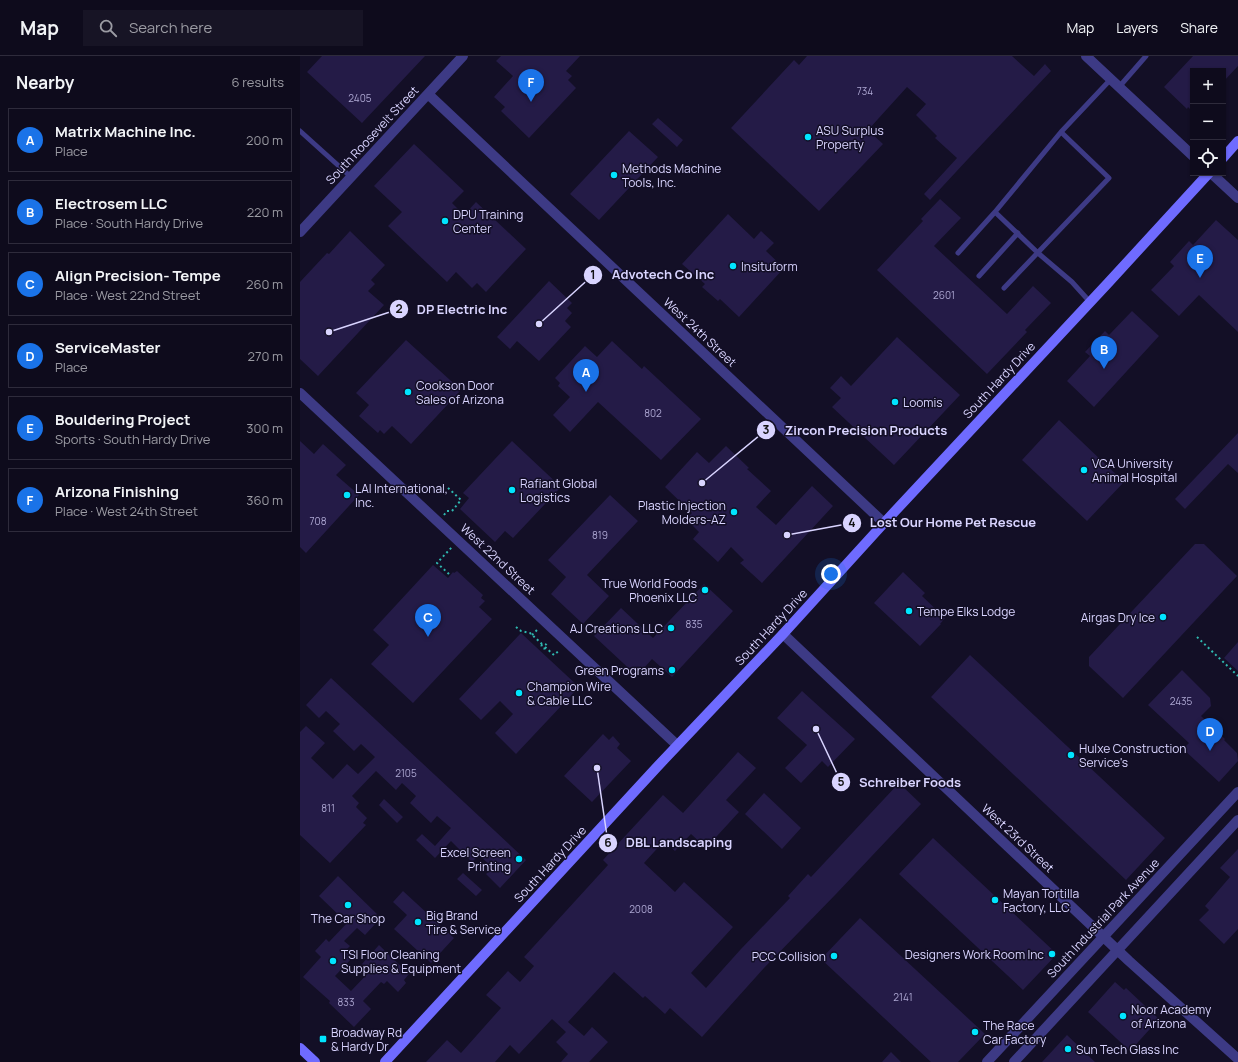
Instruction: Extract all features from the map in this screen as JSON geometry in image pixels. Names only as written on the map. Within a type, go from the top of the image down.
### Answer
[{"type":"street","name":"South Roosevelt Street","points":[[300,232],[464,56]]},
{"type":"street","points":[[1086,56],[1190,153]]},
{"type":"street","name":"West 24th Street","points":[[428,94],[884,523]]},
{"type":"street","points":[[1226,155],[1238,141]]},
{"type":"street","name":"South Hardy Drive","points":[[385,1062],[677,745],[783,634],[884,523],[1207,176]]},
{"type":"street","points":[[1213,176],[1238,198]]},
{"type":"street","name":"West 22nd Street","points":[[300,393],[677,745]]},
{"type":"street","name":"West 23rd Street","points":[[783,634],[1103,936],[1238,1059]]},
{"type":"street","name":"South Industrial Park Avenue","points":[[987,1062],[1238,792]]},
{"type":"street","points":[[1014,1062],[1238,820]]},
{"type":"street","points":[[300,1048],[315,1062]]},
{"type":"lane","points":[[1119,87],[1146,56]]},
{"type":"lane","points":[[958,253],[995,212],[1061,132],[1111,79]]},
{"type":"lane","points":[[300,131],[351,177]]},
{"type":"lane","points":[[1004,288],[1109,178],[1061,132]]},
{"type":"lane","points":[[995,212],[1038,253],[1072,282],[1090,302]]},
{"type":"lane","points":[[979,276],[1018,233]]},
{"type":"path","points":[[443,516],[447,511],[452,511],[461,500],[446,486]]},
{"type":"path","points":[[449,574],[437,563],[452,546]]},
{"type":"path","points":[[516,627],[521,631],[525,631],[532,635],[542,644],[545,644],[546,648],[554,655],[560,649]]},
{"type":"path","points":[[532,635],[539,628]]},
{"type":"path","points":[[1197,637],[1238,676]]},
{"type":"building","points":[[322,56],[425,56],[362,123],[307,72]]},
{"type":"building","points":[[501,56],[580,56],[566,71],[572,76],[568,80],[576,88],[529,138],[501,111],[505,107],[494,97],[513,76],[496,61]]},
{"type":"building","points":[[807,56],[1012,56],[1034,76],[1045,64],[1051,71],[930,200],[924,194],[957,158],[935,138],[937,136],[916,115],[926,104],[907,87],[868,130],[883,144],[819,211],[731,128],[794,60],[799,65]]},
{"type":"building","points":[[1193,56],[1238,56],[1238,66],[1226,79],[1226,68],[1190,68],[1190,109],[1188,107],[1187,109],[1164,87]]},
{"type":"building","points":[[658,118],[683,140],[677,147],[652,124]]},
{"type":"building","name":"Methods Machine Tools, Inc.","points":[[629,131],[658,157],[599,220],[570,194]]},
{"type":"building","name":"DPU Training Center","points":[[414,144],[464,191],[452,203],[464,215],[476,202],[526,249],[486,292],[477,283],[472,288],[456,272],[447,282],[388,226],[402,212],[374,186]]},
{"type":"building","points":[[940,199],[961,218],[934,246],[1007,314],[1033,286],[1051,303],[1025,330],[1027,332],[987,374],[877,270],[923,221],[921,219]]},
{"type":"building","name":"Insituform","points":[[728,214],[754,239],[761,231],[774,243],[766,251],[784,268],[739,317],[720,299],[718,301],[702,287],[705,284],[682,264]]},
{"type":"building","points":[[1216,220],[1238,240],[1238,332],[1199,295],[1179,316],[1151,290],[1174,266],[1170,262],[1189,241],[1193,245]]},
{"type":"building","points":[[350,231],[385,265],[371,280],[375,284],[368,291],[384,305],[318,376],[300,359],[300,282]]},
{"type":"building","points":[[549,281],[572,303],[567,308],[572,313],[565,321],[571,327],[539,361],[517,341],[510,349],[497,337]]},
{"type":"building","points":[[1132,311],[1159,336],[1094,407],[1067,381],[1090,356],[1085,352],[1105,331],[1109,335]]},
{"type":"building","name":"Loomis","points":[[897,337],[960,395],[894,465],[832,407],[841,398],[830,388],[841,376],[851,386]]},
{"type":"building","name":"Cookson Door Sales of Arizona","points":[[406,340],[461,390],[411,444],[392,426],[384,434],[380,430],[378,433],[359,416],[369,405],[356,393]]},
{"type":"building","points":[[612,341],[642,369],[644,366],[701,419],[661,460],[598,402],[570,432],[553,415],[570,397],[558,386],[560,383],[555,378],[585,346],[597,357]]},
{"type":"building","name":"VCA University Animal Hospital","points":[[1059,420],[1124,482],[1087,521],[1022,460]]},
{"type":"building","points":[[1238,433],[1238,473],[1228,464],[1185,509],[1175,499]]},
{"type":"building","points":[[300,441],[314,454],[323,444],[346,465],[336,475],[359,495],[306,553],[300,547]]},
{"type":"building","name":"Rafiant Global Logistics","points":[[512,441],[561,487],[513,538],[505,531],[495,542],[460,509],[469,498],[463,493]]},
{"type":"building","points":[[726,446],[749,468],[747,469],[771,491],[756,507],[776,525],[812,486],[833,506],[762,583],[740,563],[744,560],[731,547],[718,562],[693,539],[699,532],[686,519],[692,513],[665,487],[697,452],[709,463]]},
{"type":"building","points":[[610,495],[638,521],[587,575],[609,596],[583,624],[551,594],[566,577],[548,560]]},
{"type":"building","name":"Airgas Dry Ice","points":[[1195,544],[1204,544],[1237,576],[1123,698],[1089,666],[1089,657]]},
{"type":"building","points":[[433,565],[448,578],[453,572],[454,573],[457,571],[483,595],[481,598],[485,601],[479,607],[492,619],[413,703],[371,664],[389,645],[373,630]]},
{"type":"building","name":"Tempe Elks Lodge","points":[[903,572],[925,593],[922,596],[945,618],[920,646],[874,603]]},
{"type":"building","points":[[704,584],[733,611],[672,677],[652,659],[637,676],[594,636],[621,608],[653,638]]},
{"type":"building","name":"Champion Wire & Cable LLC","points":[[521,633],[579,687],[516,754],[495,733],[513,714],[500,701],[481,720],[459,699]]},
{"type":"building","points":[[1238,642],[1238,671],[1224,658]]},
{"type":"building","points":[[970,655],[1165,838],[1126,880],[931,697]]},
{"type":"building","points":[[1182,670],[1210,698],[1211,706],[1201,716],[1237,753],[1238,761],[1219,782],[1183,749],[1189,743],[1148,705]]},
{"type":"building","points":[[331,678],[526,860],[500,888],[486,874],[493,868],[479,855],[472,862],[451,841],[435,858],[416,840],[422,834],[435,846],[451,828],[437,816],[431,823],[410,803],[416,796],[402,783],[396,790],[376,771],[352,796],[359,803],[356,807],[367,818],[363,823],[366,825],[330,863],[300,835],[300,732],[306,726],[325,743],[311,758],[333,779],[347,764],[358,774],[375,757],[361,744],[354,751],[333,731],[340,724],[326,711],[319,718],[306,705]]},
{"type":"building","points":[[802,691],[855,739],[828,767],[822,761],[801,783],[785,768],[807,745],[777,718]]},
{"type":"building","points":[[603,734],[609,740],[613,736],[620,744],[617,748],[631,761],[592,802],[564,776]]},
{"type":"building","points":[[738,752],[756,768],[726,800],[739,812],[706,848],[691,834],[675,851],[664,841],[644,863],[675,892],[684,882],[733,927],[691,973],[706,988],[790,898],[788,896],[808,874],[811,877],[899,783],[921,804],[764,968],[702,1037],[670,1008],[665,1014],[645,996],[643,998],[614,972],[568,1022],[584,1036],[592,1027],[608,1042],[589,1062],[561,1062],[568,1054],[556,1042],[566,1032],[552,1019],[519,1054],[510,1045],[495,1062],[426,1062],[447,1040],[461,1053],[501,1008],[486,995],[508,971],[520,982],[534,966],[524,957],[608,865],[603,860],[663,795],[683,813]]},
{"type":"building","points":[[764,793],[801,828],[782,849],[745,814]]},
{"type":"building","points":[[384,799],[403,817],[397,823],[379,805]]},
{"type":"building","points":[[933,838],[1057,954],[1023,990],[899,874]]},
{"type":"building","points":[[1238,849],[1238,929],[1224,944],[1199,920],[1209,910],[1205,906],[1230,877],[1220,868]]},
{"type":"building","points":[[463,873],[482,890],[476,896],[457,879]]},
{"type":"building","points":[[338,876],[377,914],[374,917],[378,921],[365,935],[357,928],[344,941],[350,946],[345,951],[352,958],[335,976],[351,991],[370,971],[362,964],[379,945],[409,974],[404,980],[406,983],[398,992],[387,981],[384,984],[381,982],[363,1001],[371,1009],[354,1027],[329,1003],[330,1001],[303,977],[321,957],[315,951],[326,939],[329,942],[347,923],[319,896]]},
{"type":"building","name":"Big Brand Tire & Service","points":[[403,891],[454,938],[431,963],[394,929],[407,915],[393,902]]},
{"type":"building","points":[[860,918],[985,1034],[958,1062],[931,1062],[821,959]]},
{"type":"building","name":"Noor Academy of Arizona","points":[[1115,982],[1124,990],[1126,988],[1159,1019],[1130,1051],[1088,1012]]},
{"type":"building","name":"Sun Tech Glass Inc","points":[[1067,1035],[1095,1062],[1042,1062]]},
{"type":"building","points":[[891,1052],[901,1062],[882,1062]]},
{"type":"place","name":"Arizona Finishing","points":[[531,102]]},
{"type":"place","name":"ASU Surplus Property","points":[[808,137]]},
{"type":"place","name":"Methods Machine Tools, Inc.","points":[[614,175]]},
{"type":"place","name":"DPU Training Center","points":[[445,221]]},
{"type":"place","name":"Insituform","points":[[733,266]]},
{"type":"place","name":"Bouldering Project","points":[[1200,278]]},
{"type":"place","name":"Advotech Co Inc","points":[[539,324]]},
{"type":"place","name":"DP Electric Inc","points":[[329,332]]},
{"type":"place","name":"Electrosem LLC","points":[[1104,369]]},
{"type":"place","name":"Cookson Door Sales of Arizona","points":[[408,392]]},
{"type":"place","name":"Matrix Machine Inc.","points":[[586,392]]},
{"type":"place","name":"Loomis","points":[[895,402]]},
{"type":"place","name":"VCA University Animal Hospital","points":[[1084,470]]},
{"type":"place","name":"Zircon Precision Products","points":[[702,483]]},
{"type":"place","name":"Rafiant Global Logistics","points":[[512,490]]},
{"type":"place","name":"LAI International, Inc.","points":[[347,495]]},
{"type":"place","name":"Plastic Injection Molders-AZ","points":[[734,512]]},
{"type":"place","name":"Lost Our Home Pet Rescue","points":[[787,535]]},
{"type":"place","name":"True World Foods Phoenix LLC","points":[[705,590]]},
{"type":"place","name":"Tempe Elks Lodge","points":[[909,611]]},
{"type":"place","name":"Airgas Dry Ice","points":[[1163,617]]},
{"type":"place","name":"AJ Creations LLC","points":[[671,628]]},
{"type":"place","name":"Align Precision- Tempe","points":[[428,637]]},
{"type":"place","name":"Green Programs","points":[[672,670]]},
{"type":"place","name":"Champion Wire & Cable LLC","points":[[519,693]]},
{"type":"place","name":"Schreiber Foods","points":[[816,729]]},
{"type":"place","name":"ServiceMaster","points":[[1210,751]]},
{"type":"place","name":"Hulxe Construction Service's","points":[[1071,755]]},
{"type":"place","name":"DBL Landscaping","points":[[597,768]]},
{"type":"place","name":"Excel Screen Printing","points":[[519,859]]},
{"type":"place","name":"Mayan Tortilla Factory, LLC","points":[[995,900]]},
{"type":"place","name":"The Car Shop","points":[[348,905]]},
{"type":"place","name":"Big Brand Tire & Service","points":[[418,922]]},
{"type":"place","name":"Designers Work Room Inc","points":[[1052,954]]},
{"type":"place","name":"PCC Collision","points":[[834,956]]},
{"type":"place","name":"TSI Floor Cleaning Supplies & Equipment","points":[[333,961]]},
{"type":"place","name":"Noor Academy of Arizona","points":[[1123,1016]]},
{"type":"place","name":"The Race Car Factory","points":[[975,1032]]},
{"type":"place","name":"Broadway Rd & Hardy Dr","points":[[323,1039]]},
{"type":"place","name":"Sun Tech Glass Inc","points":[[1068,1049]]}]
